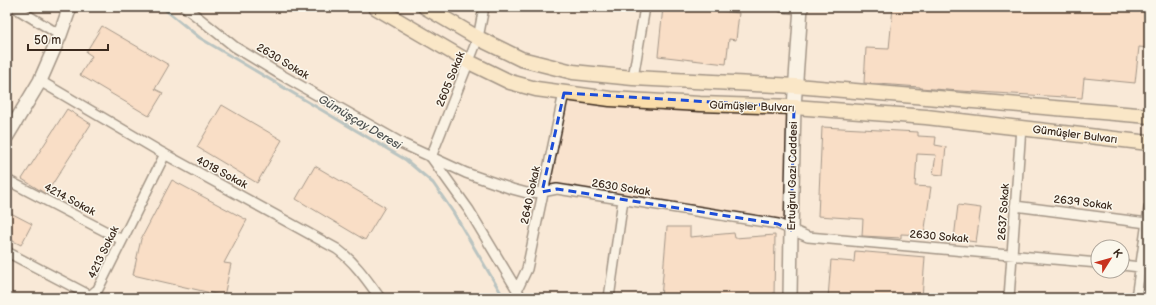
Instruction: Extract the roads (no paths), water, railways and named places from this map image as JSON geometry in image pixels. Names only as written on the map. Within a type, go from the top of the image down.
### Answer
[{"type":"main road","points":[[7,136],[40,81],[60,35],[70,7]]},
{"type":"main road","name":"Gümüşler Bulvarı","points":[[375,7],[469,62],[510,82],[536,90],[625,100],[794,107],[926,117],[1149,143]]},
{"type":"main road","name":"Gümüşler Bulvarı","points":[[425,7],[478,38],[520,59],[573,72],[633,78],[796,86],[1149,116]]},
{"type":"main road","name":"Ertuğrul Gazi Caddesi","points":[[790,298],[794,107],[801,8]]},
{"type":"street","points":[[14,7],[60,35]]},
{"type":"street","name":"2630 Sokak","points":[[185,7],[234,47],[403,144],[466,173],[512,189],[527,193],[557,189],[778,224],[808,237],[1090,261]]},
{"type":"street","name":"2605 Sokak","points":[[431,157],[478,38],[484,7]]},
{"type":"street","points":[[633,78],[645,7]]},
{"type":"street","points":[[782,7],[801,8]]},
{"type":"street","name":"4018 Sokak","points":[[40,81],[165,154],[337,249],[348,257],[380,298]]},
{"type":"street","name":"2640 Sokak","points":[[519,294],[527,269],[542,192],[564,94]]},
{"type":"street","name":"2637 Sokak","points":[[1009,298],[1021,127]]},
{"type":"street","name":"4213 Sokak","points":[[7,252],[91,295],[98,289],[165,154]]},
{"type":"street","points":[[431,157],[469,210],[519,294]]},
{"type":"street","name":"4214 Sokak","points":[[7,180],[122,240]]},
{"type":"street","points":[[609,298],[623,200]]},
{"type":"street","name":"2639 Sokak","points":[[1015,206],[1147,223]]},
{"type":"street","points":[[1136,298],[1144,267],[1149,208]]},
{"type":"street","points":[[1130,266],[1144,267]]},
{"type":"waterway","name":"Gümüşçay Deresi","points":[[162,7],[200,38],[406,160],[433,183],[453,212],[504,298]]}]
